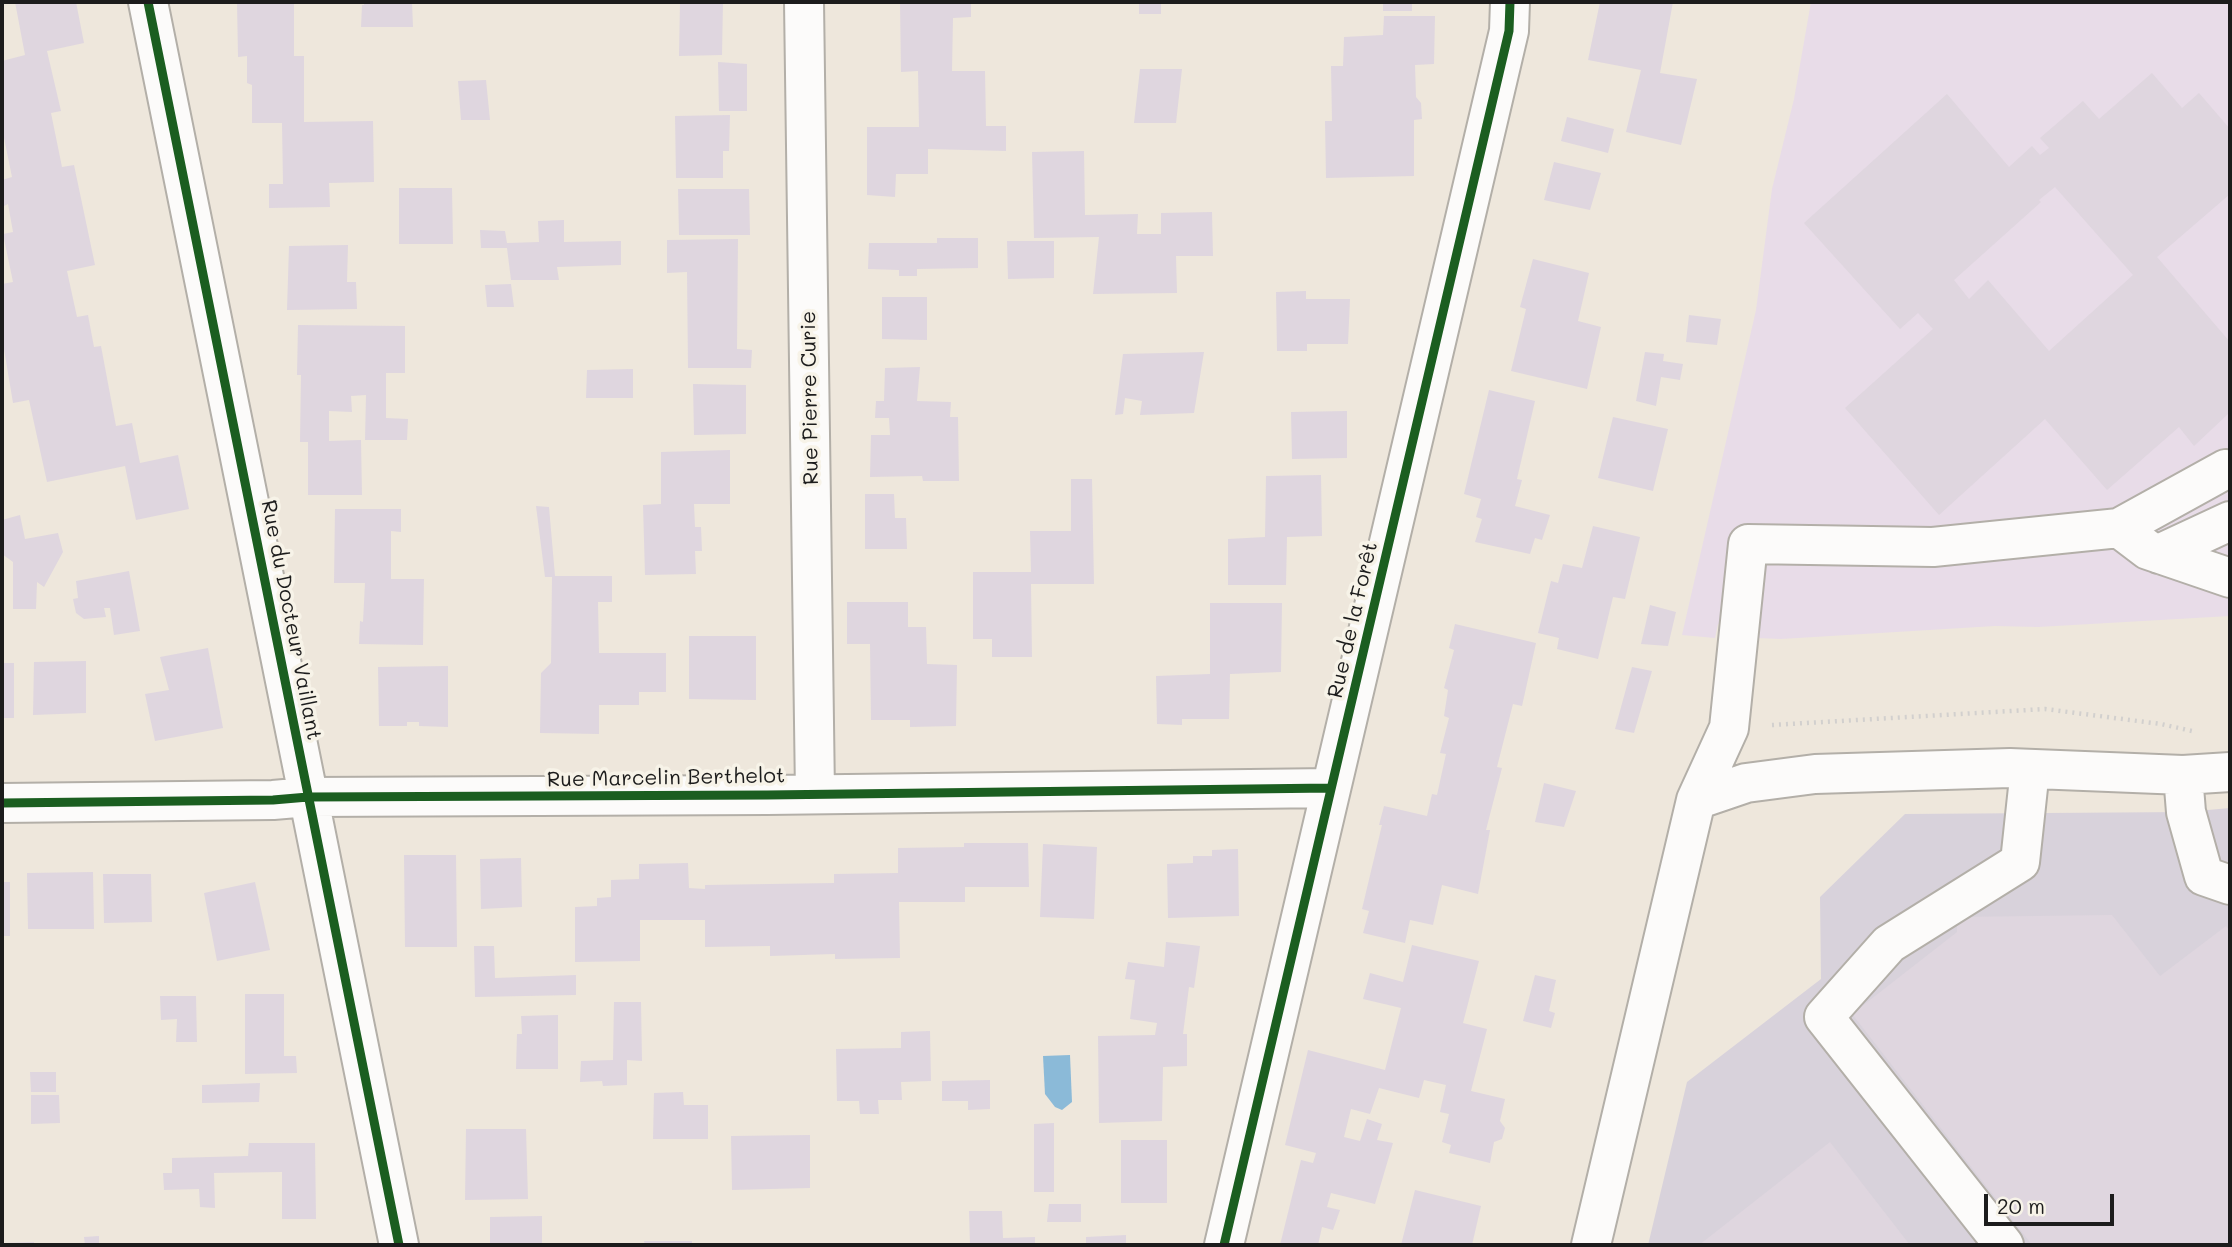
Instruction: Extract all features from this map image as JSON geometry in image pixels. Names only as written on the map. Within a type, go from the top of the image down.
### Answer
[{"type":"street","name":"Rue du Docteur Vaillant","points":[[148,2],[399,1245]]},
{"type":"street","name":"Rue Pierre Curie","points":[[804,2],[816,794]]},
{"type":"street","name":"Rue de la Forêt","points":[[1224,1245],[1509,31],[1510,2]]},
{"type":"street","points":[[1591,1245],[1696,800],[1729,728],[1748,544],[1933,547],[2119,528],[2227,469]]},
{"type":"street","points":[[2159,554],[2230,521]]},
{"type":"street","points":[[2119,528],[2148,550],[2230,578]]},
{"type":"street","points":[[1696,800],[1746,783],[1815,774],[2010,768],[2183,775],[2230,772]]},
{"type":"street","points":[[2004,1245],[1824,1017],[1889,944],[2020,862],[2030,769]]},
{"type":"street","points":[[2183,775],[2186,812],[2204,876],[2230,885]]},
{"type":"street","name":"Rue Marcelin Berthelot","points":[[2,803],[273,800],[308,797],[1330,788]]},
{"type":"path","points":[[1729,728],[2045,709],[2161,724],[2198,732]]},
{"type":"shaded area","points":[[1811,2],[2230,2],[2230,616],[1781,639],[1756,638],[1745,623],[1718,624],[1715,638],[1682,635],[1756,310],[1772,189],[1794,99]]},
{"type":"shaded area","points":[[2230,808],[2230,1245],[1648,1245],[1687,1082],[1821,979],[1820,897],[1905,814],[2186,812]]},
{"type":"water","points":[[1070,1055],[1072,1102],[1062,1110],[1055,1107],[1045,1094],[1043,1056]]},
{"type":"building","points":[[15,2],[76,2],[84,43],[47,51],[61,111],[51,113],[62,167],[74,165],[95,265],[67,271],[77,317],[88,315],[94,347],[101,346],[116,426],[132,423],[140,463],[178,455],[189,509],[136,520],[125,466],[47,482],[29,400],[13,403],[2,337],[2,284],[13,282],[3,234],[13,232],[8,204],[2,207],[2,180],[12,177],[2,128],[2,61],[25,55]]},
{"type":"building","points":[[237,2],[294,2],[294,56],[304,56],[304,122],[373,121],[374,182],[329,183],[330,207],[269,208],[269,184],[283,184],[282,123],[252,123],[252,85],[247,83],[247,56],[238,57]]},
{"type":"building","points":[[364,2],[412,2],[413,27],[361,27]]},
{"type":"building","points":[[680,2],[723,2],[722,55],[679,56]]},
{"type":"building","points":[[900,2],[971,2],[971,17],[953,18],[952,71],[985,71],[986,126],[1006,126],[1006,151],[928,149],[928,174],[896,174],[895,197],[867,195],[867,127],[919,127],[918,71],[901,72]]},
{"type":"building","points":[[1139,2],[1161,2],[1161,14],[1139,14]]},
{"type":"building","points":[[1383,2],[1412,2],[1412,11],[1383,11]]},
{"type":"building","points":[[1600,2],[1673,2],[1660,73],[1697,79],[1681,145],[1626,132],[1641,70],[1588,60]]},
{"type":"building","points":[[1384,16],[1435,16],[1434,64],[1415,65],[1416,97],[1421,103],[1422,119],[1414,120],[1414,176],[1326,178],[1325,121],[1332,121],[1331,66],[1343,66],[1344,37],[1383,35]]},
{"type":"building","points":[[718,62],[747,64],[747,111],[719,111]]},
{"type":"building","points":[[1140,69],[1182,69],[1176,123],[1134,123]]},
{"type":"building","points":[[2152,73],[2182,108],[2199,93],[2230,129],[2230,194],[2157,257],[2230,342],[2230,416],[2228,414],[2194,446],[2179,427],[2107,490],[2045,419],[1939,515],[1845,408],[1933,329],[1918,313],[1900,329],[1804,223],[1947,94],[2009,167],[2032,146],[2040,155],[2049,148],[2040,138],[2083,101],[2099,119]],"holes":[[[2055,187],[2133,275],[2049,351],[1988,280],[1969,299],[1954,280]]]},
{"type":"building","points":[[486,80],[490,120],[461,120],[458,81]]},
{"type":"building","points":[[730,115],[729,151],[723,151],[723,178],[676,178],[675,116]]},
{"type":"building","points":[[1567,117],[1614,129],[1608,153],[1561,141]]},
{"type":"building","points":[[1084,151],[1085,215],[1138,214],[1137,234],[1161,234],[1161,213],[1212,212],[1213,256],[1176,256],[1177,293],[1093,294],[1099,237],[1034,238],[1032,152]]},
{"type":"building","points":[[1554,162],[1601,173],[1590,210],[1544,200]]},
{"type":"building","points":[[399,188],[452,188],[453,244],[399,244]]},
{"type":"building","points":[[678,189],[749,189],[750,235],[679,235]]},
{"type":"building","points":[[564,220],[564,242],[621,241],[621,265],[557,267],[559,280],[511,280],[507,248],[481,248],[480,230],[505,231],[507,243],[539,242],[538,221]]},
{"type":"building","points":[[937,238],[978,238],[978,268],[917,269],[917,276],[899,276],[899,270],[868,269],[869,243],[937,243]]},
{"type":"building","points":[[738,239],[737,349],[752,350],[751,368],[688,368],[687,272],[667,273],[667,240]]},
{"type":"building","points":[[1007,241],[1054,241],[1054,278],[1008,279]]},
{"type":"building","points":[[348,245],[347,282],[356,282],[357,309],[287,310],[289,246]]},
{"type":"building","points":[[1533,259],[1589,273],[1578,321],[1601,327],[1587,389],[1511,371],[1526,309],[1520,307]]},
{"type":"building","points":[[511,284],[514,307],[487,307],[485,285]]},
{"type":"building","points":[[1306,291],[1306,299],[1350,299],[1348,344],[1307,344],[1307,351],[1277,351],[1276,292]]},
{"type":"building","points":[[882,297],[927,297],[927,340],[882,339]]},
{"type":"building","points":[[1689,315],[1721,319],[1717,345],[1686,342]]},
{"type":"building","points":[[298,325],[405,326],[405,373],[386,373],[386,418],[408,419],[407,440],[365,440],[366,395],[351,396],[352,412],[329,411],[329,441],[361,440],[362,495],[308,495],[308,442],[300,442],[301,375],[297,375]]},
{"type":"building","points":[[1204,352],[1194,413],[1140,415],[1142,401],[1125,398],[1123,414],[1115,415],[1123,354]]},
{"type":"building","points":[[1645,352],[1664,354],[1663,361],[1683,364],[1680,380],[1661,377],[1656,406],[1636,401]]},
{"type":"building","points":[[920,367],[917,401],[951,402],[950,417],[958,417],[959,481],[923,481],[922,476],[870,477],[871,435],[890,435],[889,418],[875,418],[876,401],[884,401],[885,368]]},
{"type":"building","points":[[633,369],[633,398],[586,398],[587,370]]},
{"type":"building","points":[[693,384],[746,385],[746,434],[694,435]]},
{"type":"building","points":[[1489,390],[1535,401],[1517,479],[1522,480],[1515,506],[1550,515],[1542,540],[1535,538],[1530,554],[1475,542],[1482,519],[1476,517],[1481,499],[1464,494]]},
{"type":"building","points":[[1347,411],[1347,458],[1292,459],[1291,412]]},
{"type":"building","points":[[1613,417],[1668,429],[1653,491],[1598,478]]},
{"type":"building","points":[[730,450],[730,504],[694,504],[695,527],[701,527],[702,551],[695,551],[696,574],[645,575],[643,505],[661,504],[661,452]]},
{"type":"building","points":[[1321,475],[1322,536],[1287,537],[1286,585],[1228,585],[1228,539],[1265,537],[1266,476]]},
{"type":"building","points":[[1071,479],[1092,479],[1094,584],[1031,584],[1032,657],[992,657],[992,639],[973,639],[973,572],[1031,572],[1030,531],[1071,531]]},
{"type":"building","points":[[865,494],[894,494],[895,518],[906,518],[907,549],[865,549]]},
{"type":"building","points":[[536,506],[549,507],[555,576],[612,576],[612,602],[598,602],[599,653],[666,653],[666,692],[639,692],[639,705],[599,705],[599,734],[540,733],[541,673],[551,663],[552,577],[545,577]]},
{"type":"building","points":[[335,509],[401,509],[401,532],[391,531],[391,579],[424,579],[423,645],[359,644],[365,583],[334,583]]},
{"type":"building","points":[[20,515],[25,539],[58,533],[63,552],[44,587],[37,582],[36,609],[13,609],[13,562],[2,554],[2,520]]},
{"type":"building","points":[[1593,526],[1640,537],[1625,599],[1613,597],[1598,659],[1557,649],[1559,638],[1538,633],[1551,581],[1558,583],[1563,564],[1582,568]]},
{"type":"building","points":[[129,571],[140,631],[114,635],[110,608],[104,608],[106,617],[84,619],[76,613],[73,599],[78,598],[76,581]]},
{"type":"building","points":[[847,602],[908,602],[908,627],[926,627],[927,664],[957,665],[956,726],[910,727],[910,720],[871,720],[870,644],[847,644]]},
{"type":"building","points":[[1210,603],[1282,603],[1281,672],[1230,674],[1229,719],[1182,719],[1182,725],[1157,724],[1156,676],[1210,674]]},
{"type":"building","points":[[1650,605],[1676,612],[1668,646],[1641,644]]},
{"type":"building","points":[[1455,624],[1536,643],[1522,706],[1513,704],[1497,767],[1502,768],[1486,830],[1490,830],[1478,894],[1442,885],[1433,925],[1410,920],[1405,943],[1363,933],[1369,911],[1362,909],[1384,806],[1427,816],[1432,794],[1437,795],[1446,754],[1440,753],[1449,718],[1444,716],[1448,690],[1444,688],[1454,650],[1449,648]]},
{"type":"building","points":[[689,636],[756,636],[756,700],[689,699]]},
{"type":"building","points":[[208,648],[223,728],[155,741],[145,694],[169,690],[160,657]]},
{"type":"building","points":[[86,661],[86,713],[33,715],[34,662]]},
{"type":"building","points":[[2,663],[14,663],[14,718],[2,718]]},
{"type":"building","points":[[448,666],[448,727],[419,726],[419,722],[407,722],[407,726],[379,726],[378,667]]},
{"type":"building","points":[[1632,667],[1652,671],[1634,733],[1615,729]]},
{"type":"building","points":[[1544,783],[1576,791],[1564,827],[1535,822]]},
{"type":"building","points":[[964,843],[1028,843],[1029,887],[965,887],[965,902],[899,902],[900,958],[835,959],[835,954],[770,956],[770,946],[705,947],[705,920],[640,920],[640,961],[575,962],[575,907],[597,906],[597,898],[611,897],[611,880],[639,879],[639,864],[688,863],[689,888],[705,889],[705,885],[834,883],[834,874],[898,873],[898,848],[964,847]]},
{"type":"building","points":[[1043,844],[1097,847],[1094,919],[1040,917]]},
{"type":"building","points":[[1238,849],[1239,916],[1168,918],[1167,864],[1193,863],[1193,856],[1212,856],[1212,850]]},
{"type":"building","points":[[404,855],[456,855],[457,947],[405,947]]},
{"type":"building","points":[[521,858],[522,907],[481,909],[480,859]]},
{"type":"building","points":[[93,872],[94,929],[28,929],[27,873]]},
{"type":"building","points":[[103,874],[151,874],[152,922],[104,923]]},
{"type":"building","points":[[2,882],[10,882],[10,936],[2,936]]},
{"type":"building","points":[[255,882],[270,950],[217,961],[204,893]]},
{"type":"building","points":[[2112,915],[2160,976],[2226,926],[2230,931],[2230,1245],[2032,1245],[1852,1014],[1957,932],[1957,917]]},
{"type":"building","points":[[1166,942],[1200,946],[1194,988],[1189,987],[1183,1034],[1187,1034],[1187,1066],[1163,1067],[1162,1121],[1099,1123],[1098,1036],[1155,1035],[1157,1023],[1130,1019],[1135,980],[1125,979],[1128,962],[1164,967]]},
{"type":"building","points":[[1412,945],[1479,961],[1463,1023],[1487,1029],[1471,1091],[1505,1099],[1500,1121],[1505,1128],[1502,1139],[1494,1142],[1490,1163],[1449,1153],[1451,1145],[1442,1142],[1449,1114],[1440,1112],[1446,1085],[1424,1080],[1419,1098],[1379,1088],[1370,1114],[1351,1109],[1344,1137],[1360,1141],[1367,1119],[1382,1124],[1377,1140],[1393,1143],[1375,1204],[1331,1193],[1327,1207],[1340,1210],[1333,1230],[1322,1227],[1318,1245],[1280,1245],[1301,1160],[1313,1163],[1316,1153],[1285,1145],[1308,1050],[1385,1070],[1401,1008],[1363,999],[1370,973],[1403,982]]},
{"type":"building","points":[[474,946],[494,946],[495,978],[576,975],[576,995],[475,997]]},
{"type":"building","points":[[1535,975],[1556,980],[1549,1011],[1555,1013],[1551,1028],[1523,1021]]},
{"type":"building","points":[[245,994],[284,994],[284,1056],[296,1056],[297,1073],[245,1074]]},
{"type":"building","points":[[160,996],[196,996],[197,1042],[176,1042],[177,1019],[161,1020]]},
{"type":"building","points":[[614,1002],[641,1002],[642,1061],[627,1060],[627,1085],[603,1086],[602,1081],[580,1082],[581,1061],[613,1060]]},
{"type":"building","points":[[558,1015],[558,1069],[516,1069],[517,1034],[522,1034],[521,1016]]},
{"type":"building","points":[[930,1031],[931,1081],[901,1082],[902,1100],[878,1100],[879,1114],[860,1114],[859,1101],[837,1101],[836,1049],[901,1048],[901,1032]]},
{"type":"building","points":[[30,1072],[56,1072],[56,1092],[31,1092]]},
{"type":"building","points":[[990,1080],[990,1109],[968,1110],[968,1101],[942,1101],[942,1081]]},
{"type":"building","points":[[260,1083],[259,1102],[202,1103],[202,1085]]},
{"type":"building","points":[[683,1092],[684,1105],[708,1105],[708,1139],[653,1139],[654,1093]]},
{"type":"building","points":[[31,1095],[59,1095],[60,1123],[31,1124]]},
{"type":"building","points":[[1054,1123],[1054,1192],[1034,1192],[1034,1124]]},
{"type":"building","points":[[466,1129],[526,1129],[528,1199],[465,1200]]},
{"type":"building","points":[[810,1135],[810,1188],[732,1190],[731,1136]]},
{"type":"building","points":[[1121,1140],[1167,1140],[1167,1203],[1121,1203]]},
{"type":"building","points":[[1830,1142],[1910,1245],[1699,1245]]},
{"type":"building","points":[[249,1143],[315,1143],[316,1219],[282,1219],[282,1172],[214,1173],[215,1208],[200,1207],[199,1189],[164,1190],[163,1173],[172,1173],[172,1158],[248,1156]]},
{"type":"building","points":[[1415,1190],[1481,1206],[1472,1245],[1401,1245]]},
{"type":"building","points":[[1049,1204],[1081,1204],[1081,1222],[1047,1222]]},
{"type":"building","points":[[969,1211],[1002,1211],[1003,1238],[1035,1237],[1035,1245],[970,1245]]},
{"type":"building","points":[[542,1216],[542,1245],[490,1245],[490,1217]]},
{"type":"building","points":[[1126,1235],[1126,1245],[1086,1245],[1086,1237]]},
{"type":"building","points":[[99,1236],[99,1245],[85,1245],[84,1237]]},
{"type":"building","points":[[644,1241],[692,1241],[692,1245],[645,1245]]},
{"type":"building","points":[[34,1242],[34,1245],[5,1245],[5,1243]]},
{"type":"cycle path","points":[[148,2],[399,1245]]},
{"type":"cycle path","points":[[1224,1245],[1509,31],[1510,2]]},
{"type":"cycle path","points":[[2,803],[273,800],[308,797],[1330,788]]}]
